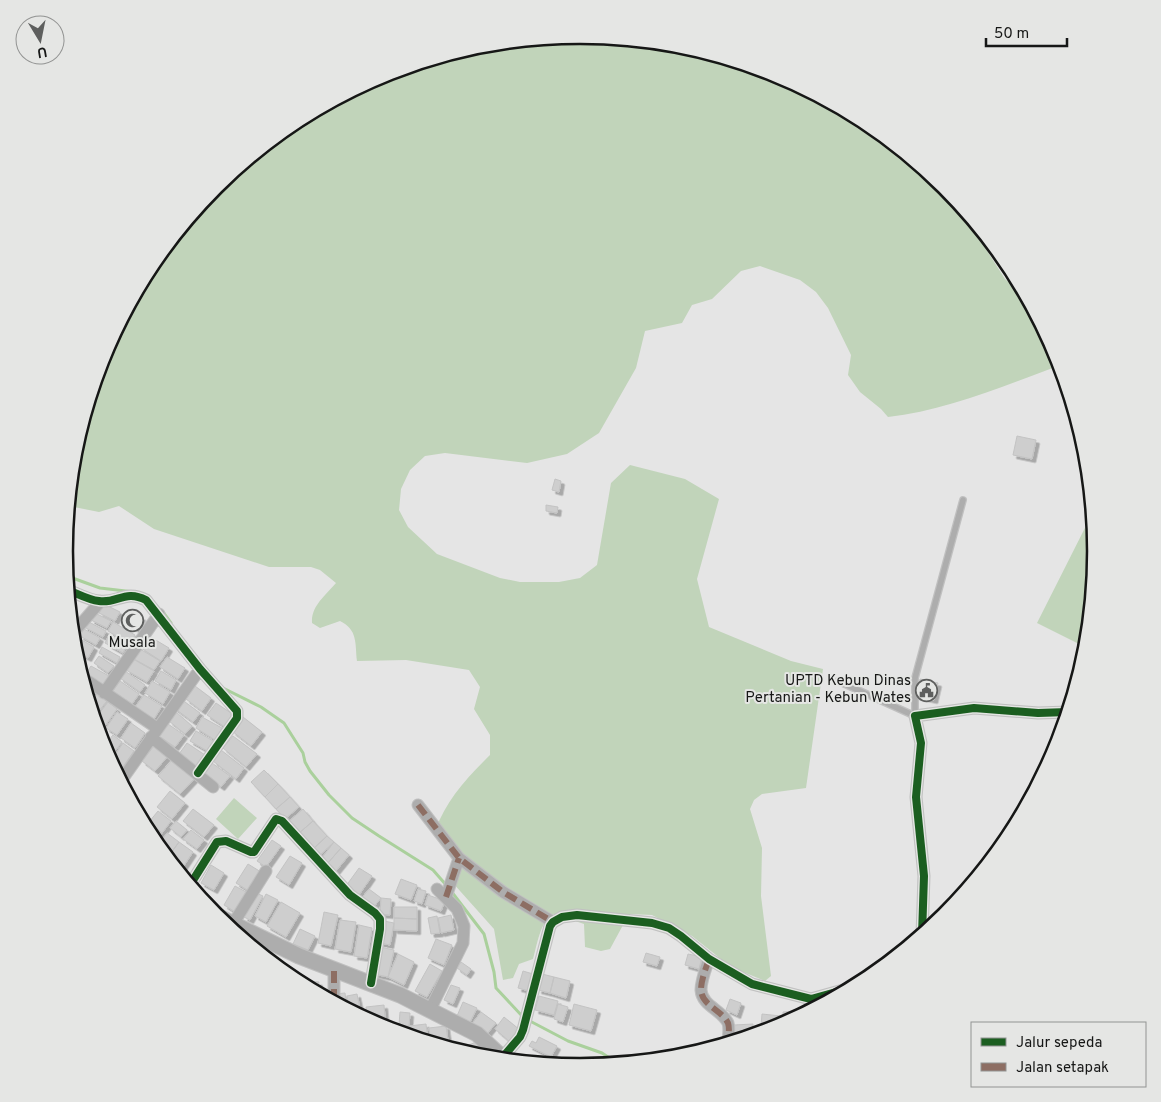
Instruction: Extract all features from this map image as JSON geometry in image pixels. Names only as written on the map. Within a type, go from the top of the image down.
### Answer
[{"type":"street","points":[[75,593],[100,602],[130,595],[140,596],[146,600],[159,614],[200,669],[235,708],[238,715],[198,773]]},
{"type":"street","points":[[79,625],[100,602]]},
{"type":"street","points":[[104,693],[159,614]]},
{"type":"street","points":[[126,774],[200,669]]},
{"type":"street","points":[[92,684],[154,732],[213,787]]},
{"type":"street","points":[[922,925],[924,876],[916,797],[921,743],[916,716],[974,708],[1038,713],[1062,712]]},
{"type":"street","points":[[418,805],[459,858],[504,892],[553,922]]},
{"type":"street","points":[[194,879],[217,842],[223,840],[254,852],[276,819],[282,821],[350,895],[375,913],[380,919],[371,983]]},
{"type":"street","points":[[430,1010],[462,947],[464,926],[457,909],[446,891],[459,858]]},
{"type":"street","points":[[229,916],[266,871]]},
{"type":"street","points":[[508,1053],[523,1030],[549,930],[553,922],[562,917],[577,915],[652,924],[669,928],[682,936],[709,959],[752,984],[811,999],[825,995]]},
{"type":"street","points":[[244,930],[299,956],[400,995],[477,1034],[495,1051]]},
{"type":"street","points":[[709,959],[702,984],[702,996],[727,1021],[728,1036]]},
{"type":"street","points":[[334,970],[334,994]]},
{"type":"street","points":[[810,1003],[811,999]]},
{"type":"lane","points":[[838,681],[916,716],[915,678],[963,500]]},
{"type":"green space","points":[[580,44],[614,45],[679,53],[712,61],[775,82],[834,112],[862,129],[915,170],[962,217],[977,234],[1005,279],[1013,286],[1020,297],[1053,368],[953,403],[910,414],[888,417],[860,392],[848,375],[851,355],[828,308],[816,292],[800,280],[760,266],[741,271],[712,299],[692,305],[682,323],[645,331],[636,368],[599,433],[567,454],[527,463],[445,453],[425,456],[410,470],[401,489],[399,510],[408,527],[437,554],[500,578],[520,582],[559,582],[580,578],[597,565],[611,483],[630,465],[685,479],[719,499],[697,579],[709,627],[791,661],[823,669],[806,788],[762,794],[754,800],[750,809],[762,848],[761,896],[771,976],[765,981],[731,967],[692,936],[652,915],[629,914],[610,949],[601,951],[585,947],[584,924],[554,914],[549,917],[542,927],[533,959],[519,964],[513,978],[503,980],[494,929],[452,882],[458,864],[438,841],[435,831],[451,799],[490,755],[490,735],[474,709],[480,687],[469,670],[406,660],[357,661],[353,633],[346,625],[340,621],[320,628],[312,623],[316,606],[336,583],[320,570],[311,567],[269,567],[154,529],[119,506],[99,512],[75,507],[83,452],[100,388],[112,357],[141,297],[178,242],[199,217],[222,192],[272,149],[299,129],[356,96],[386,82],[449,61],[514,48]]},
{"type":"green space","points":[[1087,524],[1087,584],[1079,644],[1037,623]]},
{"type":"green space","points":[[234,798],[257,818],[238,839],[216,819]]},
{"type":"building","points":[[1017,436],[1036,440],[1032,459],[1013,455]]},
{"type":"building","points":[[555,479],[561,481],[559,492],[552,490]]},
{"type":"building","points":[[546,505],[558,507],[557,513],[546,511]]},
{"type":"building","points":[[104,604],[120,612],[115,621],[99,613]]},
{"type":"building","name":"Musala","points":[[128,611],[142,617],[136,629],[123,622]]},
{"type":"building","points":[[95,613],[111,621],[107,628],[91,620]]},
{"type":"building","points":[[87,621],[106,631],[103,637],[84,627]]},
{"type":"building","points":[[113,622],[135,635],[130,644],[108,631]]},
{"type":"building","points":[[84,629],[100,638],[96,645],[81,635]]},
{"type":"building","points":[[109,635],[127,645],[123,653],[105,643]]},
{"type":"building","points":[[149,636],[169,648],[161,661],[141,648]]},
{"type":"building","points":[[81,640],[94,647],[88,658],[85,656]]},
{"type":"building","points":[[102,647],[120,657],[117,663],[99,653]]},
{"type":"building","points":[[140,649],[160,661],[154,670],[134,659]]},
{"type":"building","points":[[99,656],[114,666],[108,673],[94,663]]},
{"type":"building","points":[[167,657],[185,668],[178,679],[160,667]]},
{"type":"building","points":[[133,659],[154,671],[147,682],[126,670]]},
{"type":"building","points":[[91,666],[109,676],[104,685],[90,678],[88,670]]},
{"type":"building","points":[[125,671],[145,685],[140,692],[120,678]]},
{"type":"building","points":[[161,671],[176,680],[171,690],[155,681]]},
{"type":"building","name":"UPTD Kebun Dinas Pertanian - Kebun Wates","points":[[920,679],[938,683],[934,700],[916,696]]},
{"type":"building","points":[[120,681],[139,694],[132,704],[113,691]]},
{"type":"building","points":[[152,681],[170,692],[163,704],[145,693]]},
{"type":"building","points":[[195,686],[211,698],[202,711],[186,699]]},
{"type":"building","points":[[97,694],[107,701],[99,711],[95,696]]},
{"type":"building","points":[[144,695],[162,706],[154,719],[135,707]]},
{"type":"building","points":[[181,699],[200,713],[193,722],[174,708]]},
{"type":"building","points":[[108,702],[117,709],[105,726],[100,713]]},
{"type":"building","points":[[216,703],[234,715],[225,727],[207,715]]},
{"type":"building","points":[[117,712],[128,719],[117,735],[106,728]]},
{"type":"building","points":[[176,712],[192,726],[185,734],[169,721]]},
{"type":"building","points":[[202,717],[222,728],[215,740],[196,728]]},
{"type":"building","points":[[243,717],[262,732],[251,746],[232,731]]},
{"type":"building","points":[[131,723],[145,733],[135,748],[121,738]]},
{"type":"building","points":[[168,724],[184,735],[175,747],[159,736]]},
{"type":"building","points":[[196,731],[215,742],[209,752],[190,741]]},
{"type":"building","points":[[113,735],[122,742],[115,751],[112,745],[110,739]]},
{"type":"building","points":[[233,736],[257,754],[246,767],[223,748]]},
{"type":"building","points":[[123,743],[134,751],[122,767],[116,754]]},
{"type":"building","points":[[187,743],[205,755],[197,767],[179,754]]},
{"type":"building","points":[[154,746],[168,756],[155,771],[142,761]]},
{"type":"building","points":[[221,750],[244,768],[236,779],[213,761]]},
{"type":"building","points":[[173,759],[195,778],[180,794],[158,776]]},
{"type":"building","points":[[212,763],[230,776],[221,787],[203,774]]},
{"type":"building","points":[[264,770],[278,784],[265,797],[251,782]]},
{"type":"building","points":[[278,784],[290,797],[276,809],[265,797]]},
{"type":"building","points":[[170,791],[185,803],[172,819],[157,807]]},
{"type":"building","points":[[290,797],[299,807],[285,819],[276,809]]},
{"type":"building","points":[[193,809],[214,825],[204,837],[183,821]]},
{"type":"building","points":[[303,809],[313,821],[298,834],[287,823]]},
{"type":"building","points":[[158,811],[171,821],[162,833],[151,820]]},
{"type":"building","points":[[176,821],[187,830],[181,837],[170,828]]},
{"type":"building","points":[[313,821],[327,836],[312,850],[298,834]]},
{"type":"building","points":[[191,830],[204,840],[197,849],[183,839]]},
{"type":"building","points":[[167,833],[179,842],[172,852],[163,839]]},
{"type":"building","points":[[327,836],[334,842],[319,856],[312,850]]},
{"type":"building","points":[[272,840],[281,846],[266,867],[257,861]]},
{"type":"building","points":[[179,842],[193,852],[183,866],[172,852]]},
{"type":"building","points":[[334,842],[341,848],[327,864],[321,859]]},
{"type":"building","points":[[341,848],[349,855],[336,871],[327,864]]},
{"type":"building","points":[[290,856],[302,863],[289,885],[276,877]]},
{"type":"building","points":[[248,864],[261,872],[249,891],[236,883]]},
{"type":"building","points":[[211,865],[224,873],[214,890],[201,883]]},
{"type":"building","points":[[359,868],[372,876],[359,895],[346,886]]},
{"type":"building","points":[[401,879],[417,885],[411,900],[395,894]]},
{"type":"building","points":[[235,886],[248,893],[237,913],[224,905]]},
{"type":"building","points":[[369,889],[381,898],[372,909],[360,900]]},
{"type":"building","points":[[418,889],[426,891],[422,904],[414,901]]},
{"type":"building","points":[[256,893],[263,896],[250,920],[244,917]]},
{"type":"building","points":[[266,894],[278,900],[266,922],[255,916]]},
{"type":"building","points":[[428,895],[445,901],[441,911],[425,905]]},
{"type":"building","points":[[381,898],[391,899],[390,915],[380,914]]},
{"type":"building","points":[[281,902],[300,913],[286,937],[267,926]]},
{"type":"building","points":[[394,907],[417,907],[417,919],[394,918]]},
{"type":"building","points":[[324,912],[338,915],[331,946],[318,943]]},
{"type":"building","points":[[451,915],[454,930],[441,933],[438,918]]},
{"type":"building","points":[[437,916],[440,933],[431,934],[428,918]]},
{"type":"building","points":[[394,918],[417,919],[417,931],[394,930]]},
{"type":"building","points":[[340,920],[356,922],[351,952],[335,949]]},
{"type":"building","points":[[384,921],[394,923],[390,945],[380,943]]},
{"type":"building","points":[[359,925],[372,928],[367,958],[354,956]]},
{"type":"building","points":[[300,929],[315,936],[308,950],[293,944]]},
{"type":"building","points":[[436,939],[452,945],[444,965],[428,958]]},
{"type":"building","points":[[380,947],[394,950],[388,977],[374,974]]},
{"type":"building","points":[[646,953],[660,957],[657,966],[643,962]]},
{"type":"building","points":[[398,954],[414,962],[404,985],[388,977]]},
{"type":"building","points":[[688,954],[702,957],[699,969],[685,965]]},
{"type":"building","points":[[461,962],[471,969],[467,975],[457,968]]},
{"type":"building","points":[[430,964],[442,971],[427,997],[415,991]]},
{"type":"building","points":[[523,971],[533,974],[529,991],[518,988]]},
{"type":"building","points":[[542,974],[554,977],[550,993],[538,990]]},
{"type":"building","points":[[554,977],[570,981],[566,998],[550,993]]},
{"type":"building","points":[[451,985],[460,988],[453,1004],[444,1000]]},
{"type":"building","points":[[345,993],[346,1000],[335,994]]},
{"type":"building","points":[[357,994],[360,1008],[348,1001],[347,996]]},
{"type":"building","points":[[539,996],[558,1001],[554,1015],[535,1010]]},
{"type":"building","points":[[730,999],[741,1003],[737,1015],[726,1010]]},
{"type":"building","points":[[463,1002],[477,1008],[470,1022],[457,1016]]},
{"type":"building","points":[[558,1004],[568,1007],[563,1022],[554,1019]]},
{"type":"building","points":[[574,1004],[597,1010],[591,1031],[569,1025]]},
{"type":"building","points":[[384,1005],[385,1017],[381,1017],[366,1011],[366,1007]]},
{"type":"building","points":[[793,1011],[783,1016],[783,1012]]},
{"type":"building","points":[[400,1012],[410,1013],[409,1026],[399,1025]]},
{"type":"building","points":[[481,1012],[496,1023],[486,1035],[471,1025]]},
{"type":"building","points":[[762,1014],[781,1016],[775,1020],[761,1025]]},
{"type":"building","points":[[504,1017],[520,1030],[510,1042],[495,1029]]},
{"type":"building","points":[[426,1024],[427,1034],[409,1028],[409,1026]]},
{"type":"building","points":[[753,1024],[753,1028],[735,1034],[734,1025]]},
{"type":"building","points":[[446,1026],[448,1041],[430,1035],[429,1028]]},
{"type":"building","points":[[539,1037],[557,1046],[551,1057],[529,1046],[532,1041],[536,1043]]},
{"type":"building","points":[[476,1042],[478,1048],[468,1046]]},
{"type":"waterway","points":[[74,578],[100,588],[134,592]]},
{"type":"waterway","points":[[163,612],[171,623]]},
{"type":"waterway","points":[[223,688],[261,707],[284,723],[303,753],[310,771],[329,795],[352,818],[433,870],[447,886]]},
{"type":"waterway","points":[[451,891],[484,934],[494,972],[496,988],[523,1017]]},
{"type":"waterway","points":[[528,1020],[568,1041],[602,1053],[608,1057]]},
{"type":"marked path","points":[[418,805],[459,858],[503,892],[553,922]]},
{"type":"marked path","points":[[446,897],[459,858]]},
{"type":"marked path","points":[[709,959],[702,982],[702,995],[708,1004],[728,1023],[729,1036]]},
{"type":"marked path","points":[[334,970],[334,994]]},
{"type":"marked path","points":[[810,1003],[811,999]]},
{"type":"cycle path","points":[[75,593],[99,601],[111,601],[127,596],[146,600],[200,669],[237,711],[237,718],[198,773]]},
{"type":"cycle path","points":[[922,925],[924,876],[916,797],[921,743],[915,716],[974,708],[1038,713],[1062,712]]},
{"type":"cycle path","points":[[194,879],[217,842],[226,841],[254,852],[276,819],[282,821],[350,895],[375,913],[380,919],[371,983]]},
{"type":"cycle path","points":[[506,1053],[520,1037],[523,1030],[550,926],[562,917],[577,915],[652,923],[669,928],[709,959],[752,984],[811,999],[825,995]]},
{"type":"place","name":"Musala","points":[[132,620]]},
{"type":"place","name":"UPTD Kebun Dinas Pertanian - Kebun Wates","points":[[927,690]]}]
